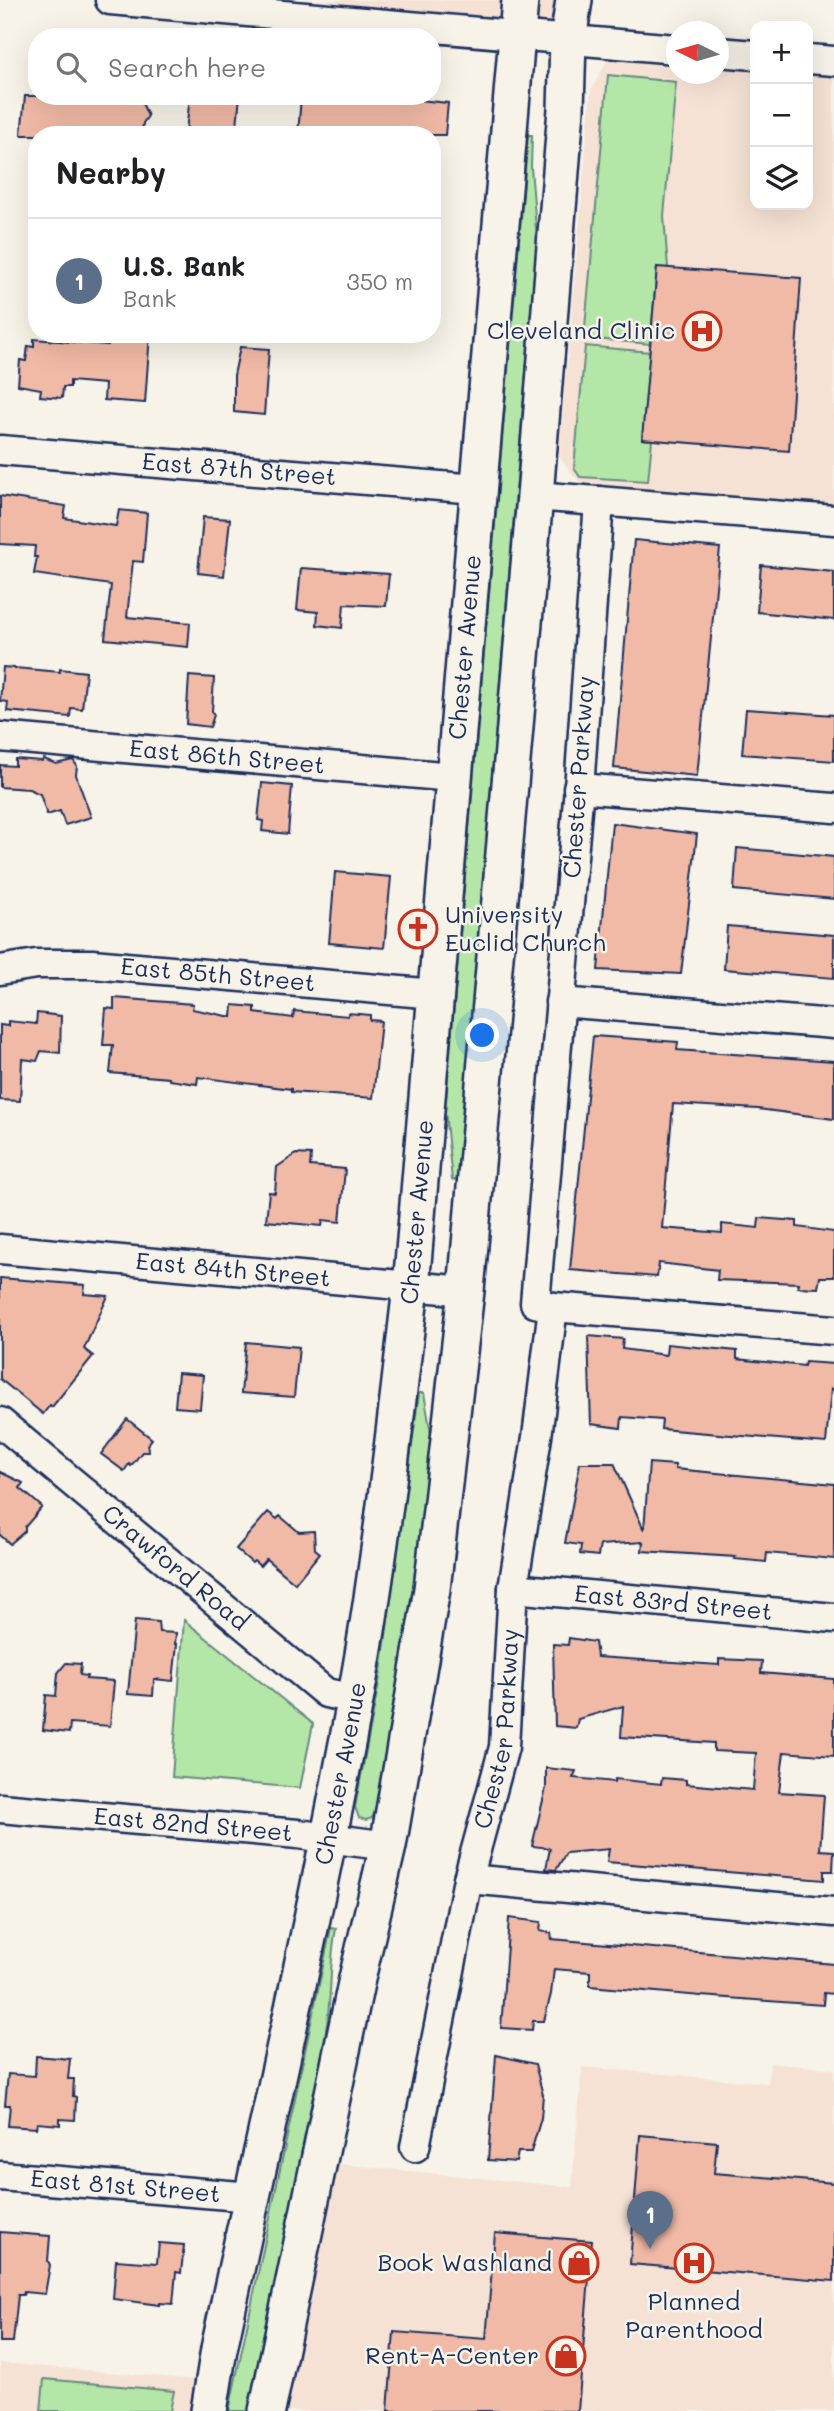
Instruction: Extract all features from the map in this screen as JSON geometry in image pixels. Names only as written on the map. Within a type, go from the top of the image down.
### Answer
[{"type":"main road","name":"Chester Avenue","points":[[209,2411],[219,2349],[355,1699],[387,1499],[411,1287],[520,0]]},
{"type":"main road","points":[[267,2411],[356,1983],[388,1846],[432,1589],[466,1291],[535,496],[573,0]]},
{"type":"street","points":[[110,0],[427,28]]},
{"type":"street","points":[[441,29],[666,48]]},
{"type":"street","points":[[729,53],[750,55]]},
{"type":"street","points":[[813,59],[834,61]]},
{"type":"street","name":"East 87th Street","points":[[0,450],[477,489]]},
{"type":"street","points":[[535,496],[834,520]]},
{"type":"street","name":"Chester Parkway","points":[[415,2147],[468,1879],[504,1747],[513,1588],[537,1437],[561,1002],[599,501]]},
{"type":"street","name":"East 86th Street","points":[[0,737],[453,777]]},
{"type":"street","points":[[578,788],[834,808]]},
{"type":"street","name":"East 85th Street","points":[[0,970],[37,964],[92,964],[435,994]]},
{"type":"street","points":[[561,1002],[834,1024]]},
{"type":"street","name":"East 84th Street","points":[[0,1249],[466,1291]]},
{"type":"street","points":[[544,1305],[834,1330]]},
{"type":"street","name":"Crawford Road","points":[[0,1422],[326,1693],[355,1699]]},
{"type":"street","name":"East 83rd Street","points":[[513,1588],[834,1618]]},
{"type":"street","name":"East 82nd Street","points":[[0,1808],[328,1837],[388,1846]]},
{"type":"street","points":[[468,1879],[834,1912]]},
{"type":"street","name":"East 81st Street","points":[[0,2176],[252,2197]]},
{"type":"shaded area","points":[[114,0],[574,0],[568,40]]},
{"type":"shaded area","name":"Cleveland Clinic","points":[[608,59],[666,63],[666,84],[729,84],[729,69],[750,70],[750,210],[813,210],[813,74],[834,76],[834,504],[580,483],[559,457],[591,90]]},
{"type":"shaded area","points":[[770,2063],[834,2069],[834,2411],[0,2411],[0,2363],[271,2386],[318,2162],[572,2187],[582,2067],[768,2083]]},
{"type":"green space","points":[[608,75],[676,84],[664,216],[668,268],[657,267],[650,344],[584,338]]},
{"type":"green space","points":[[528,135],[532,135],[531,167],[537,241],[458,1180],[452,1180],[445,1112]]},
{"type":"green space","points":[[585,346],[650,352],[642,439],[652,440],[648,481],[580,477],[574,468]]},
{"type":"green space","points":[[419,1393],[424,1393],[432,1440],[426,1495],[407,1627],[375,1812],[372,1818],[366,1820],[359,1818],[355,1807],[381,1672]]},
{"type":"green space","points":[[184,1620],[313,1724],[300,1788],[172,1777]]},
{"type":"green space","points":[[331,1928],[336,1929],[326,2030],[249,2411],[229,2411]]},
{"type":"green space","points":[[44,2379],[174,2391],[170,2411],[41,2411]]},
{"type":"building","points":[[25,96],[28,96],[28,105],[143,105],[148,116],[143,126],[28,126],[28,135],[21,135]]},
{"type":"building","points":[[448,103],[445,135],[441,135],[441,126],[299,126],[300,105]]},
{"type":"building","points":[[189,105],[239,105],[237,126],[187,126]]},
{"type":"building","points":[[657,267],[801,278],[789,451],[642,439]]},
{"type":"building","points":[[34,343],[149,343],[145,403],[104,400],[105,384],[70,381],[70,387],[63,387],[62,398],[40,396],[41,389],[18,385],[20,360],[26,361],[28,346],[34,347]]},
{"type":"building","points":[[240,347],[269,349],[264,415],[234,412],[234,375]]},
{"type":"building","points":[[0,496],[66,506],[64,518],[116,526],[119,510],[147,513],[143,562],[133,561],[127,617],[190,623],[188,647],[105,639],[111,585],[34,574],[37,557],[34,557],[35,546],[0,544]]},
{"type":"building","points":[[203,517],[230,519],[224,576],[198,573]]},
{"type":"building","points":[[634,540],[720,548],[697,776],[614,768]]},
{"type":"building","points":[[761,565],[834,572],[834,620],[757,612]]},
{"type":"building","points":[[301,568],[389,574],[386,606],[344,604],[342,628],[317,625],[318,612],[297,610]]},
{"type":"building","points":[[3,667],[86,672],[82,709],[71,708],[70,717],[7,711],[8,702],[0,701]]},
{"type":"building","points":[[189,676],[214,678],[214,715],[210,727],[186,724]]},
{"type":"building","points":[[746,709],[834,715],[834,761],[742,754]]},
{"type":"building","points":[[15,759],[44,759],[56,764],[73,760],[91,817],[65,825],[60,811],[47,815],[40,794],[29,789],[0,787],[0,765],[15,766]]},
{"type":"building","points":[[262,783],[292,786],[288,834],[262,831],[263,821],[258,820]]},
{"type":"building","points":[[612,823],[697,834],[681,974],[598,970]]},
{"type":"building","points":[[737,848],[834,857],[834,899],[734,890]]},
{"type":"building","points":[[335,872],[391,877],[384,948],[329,943]]},
{"type":"building","points":[[727,926],[834,935],[834,978],[724,969]]},
{"type":"building","points":[[114,998],[193,1004],[192,1009],[232,1017],[233,1005],[255,1007],[255,1013],[293,1018],[294,1011],[348,1016],[348,1013],[370,1015],[370,1020],[381,1021],[373,1098],[291,1092],[291,1089],[198,1077],[197,1084],[169,1078],[110,1073],[113,1045],[103,1045],[106,1008],[114,1009]]},
{"type":"building","points":[[37,1013],[61,1016],[60,1053],[41,1051],[37,1061],[22,1059],[20,1101],[0,1100],[0,1025],[8,1026],[8,1021],[36,1024]]},
{"type":"building","points":[[593,1036],[678,1042],[677,1050],[834,1061],[834,1119],[758,1109],[673,1104],[662,1228],[722,1233],[722,1224],[758,1228],[759,1218],[797,1221],[797,1227],[834,1232],[834,1277],[820,1277],[818,1288],[798,1287],[799,1283],[717,1280],[718,1270],[659,1263],[657,1277],[570,1270]]},
{"type":"building","points":[[296,1154],[311,1155],[310,1166],[345,1169],[340,1222],[323,1220],[322,1226],[266,1221],[269,1192],[275,1193],[277,1167]]},
{"type":"building","points":[[0,1278],[85,1285],[84,1294],[108,1296],[84,1349],[93,1356],[52,1407],[50,1405],[43,1414],[0,1379]]},
{"type":"building","points":[[588,1336],[623,1339],[622,1349],[666,1355],[667,1344],[737,1351],[737,1359],[804,1366],[805,1362],[834,1364],[834,1389],[831,1389],[826,1443],[661,1429],[662,1420],[622,1417],[621,1428],[591,1424]]},
{"type":"building","points":[[246,1342],[299,1347],[294,1397],[241,1393]]},
{"type":"building","points":[[178,1373],[203,1375],[200,1409],[175,1407]]},
{"type":"building","points":[[127,1419],[152,1439],[147,1445],[149,1452],[142,1452],[124,1471],[101,1454]]},
{"type":"building","points":[[580,1463],[614,1463],[644,1530],[649,1463],[675,1465],[675,1469],[834,1484],[834,1559],[767,1553],[766,1562],[734,1559],[735,1557],[642,1551],[643,1542],[600,1545],[598,1556],[580,1554],[581,1545],[565,1543]]},
{"type":"building","points":[[0,1472],[23,1483],[20,1488],[42,1507],[25,1527],[25,1531],[10,1544],[0,1535]]},
{"type":"building","points":[[268,1512],[277,1519],[280,1516],[299,1532],[314,1531],[315,1549],[320,1553],[295,1583],[266,1559],[260,1566],[254,1561],[252,1563],[236,1549]]},
{"type":"building","points":[[135,1620],[158,1622],[159,1632],[176,1633],[173,1681],[154,1679],[153,1696],[128,1694]]},
{"type":"building","points":[[569,1638],[595,1642],[597,1657],[719,1665],[719,1659],[762,1661],[761,1673],[834,1679],[834,1756],[784,1752],[779,1792],[824,1795],[820,1850],[834,1851],[833,1871],[824,1871],[824,1880],[607,1862],[609,1849],[566,1853],[556,1870],[546,1869],[550,1848],[532,1846],[546,1788],[546,1768],[576,1771],[573,1778],[661,1784],[662,1778],[686,1780],[686,1784],[753,1790],[756,1753],[714,1751],[714,1743],[621,1737],[623,1706],[578,1719],[576,1728],[555,1726],[553,1644],[568,1645]]},
{"type":"building","points":[[66,1663],[81,1664],[80,1675],[87,1676],[86,1679],[114,1681],[110,1726],[70,1723],[69,1733],[43,1730],[46,1695],[56,1696],[58,1673]]},
{"type":"building","points":[[509,1918],[541,1922],[540,1931],[551,1933],[552,1939],[834,1964],[834,1994],[824,1993],[823,2005],[701,1996],[590,1986],[590,1972],[554,1969],[544,2021],[533,2021],[532,2030],[501,2028]]},
{"type":"building","points":[[496,2055],[535,2064],[543,2095],[541,2118],[531,2152],[518,2152],[516,2162],[488,2160]]},
{"type":"building","points":[[36,2056],[70,2059],[68,2079],[74,2079],[75,2120],[60,2119],[60,2125],[37,2123],[36,2128],[8,2126],[10,2105],[5,2105],[8,2074],[35,2076]]},
{"type":"building","points":[[640,2135],[717,2142],[714,2173],[834,2183],[834,2281],[630,2264]]},
{"type":"building","points":[[0,2232],[50,2236],[50,2265],[45,2294],[24,2292],[23,2295],[18,2295],[13,2342],[0,2342]]},
{"type":"building","points":[[495,2233],[592,2241],[578,2411],[388,2411],[394,2332],[486,2339]]},
{"type":"building","points":[[159,2243],[184,2245],[181,2273],[176,2272],[173,2304],[113,2299],[116,2260],[157,2263]]},
{"type":"place","name":"Cleveland Clinic","points":[[702,331]]},
{"type":"place","name":"University Euclid Church","points":[[418,929]]},
{"type":"place","name":"U.S. Bank","points":[[650,2249]]},
{"type":"place","name":"Book Washland","points":[[579,2263]]},
{"type":"place","name":"Planned Parenthood","points":[[694,2263]]},
{"type":"place","name":"Rent-A-Center","points":[[566,2356]]}]
